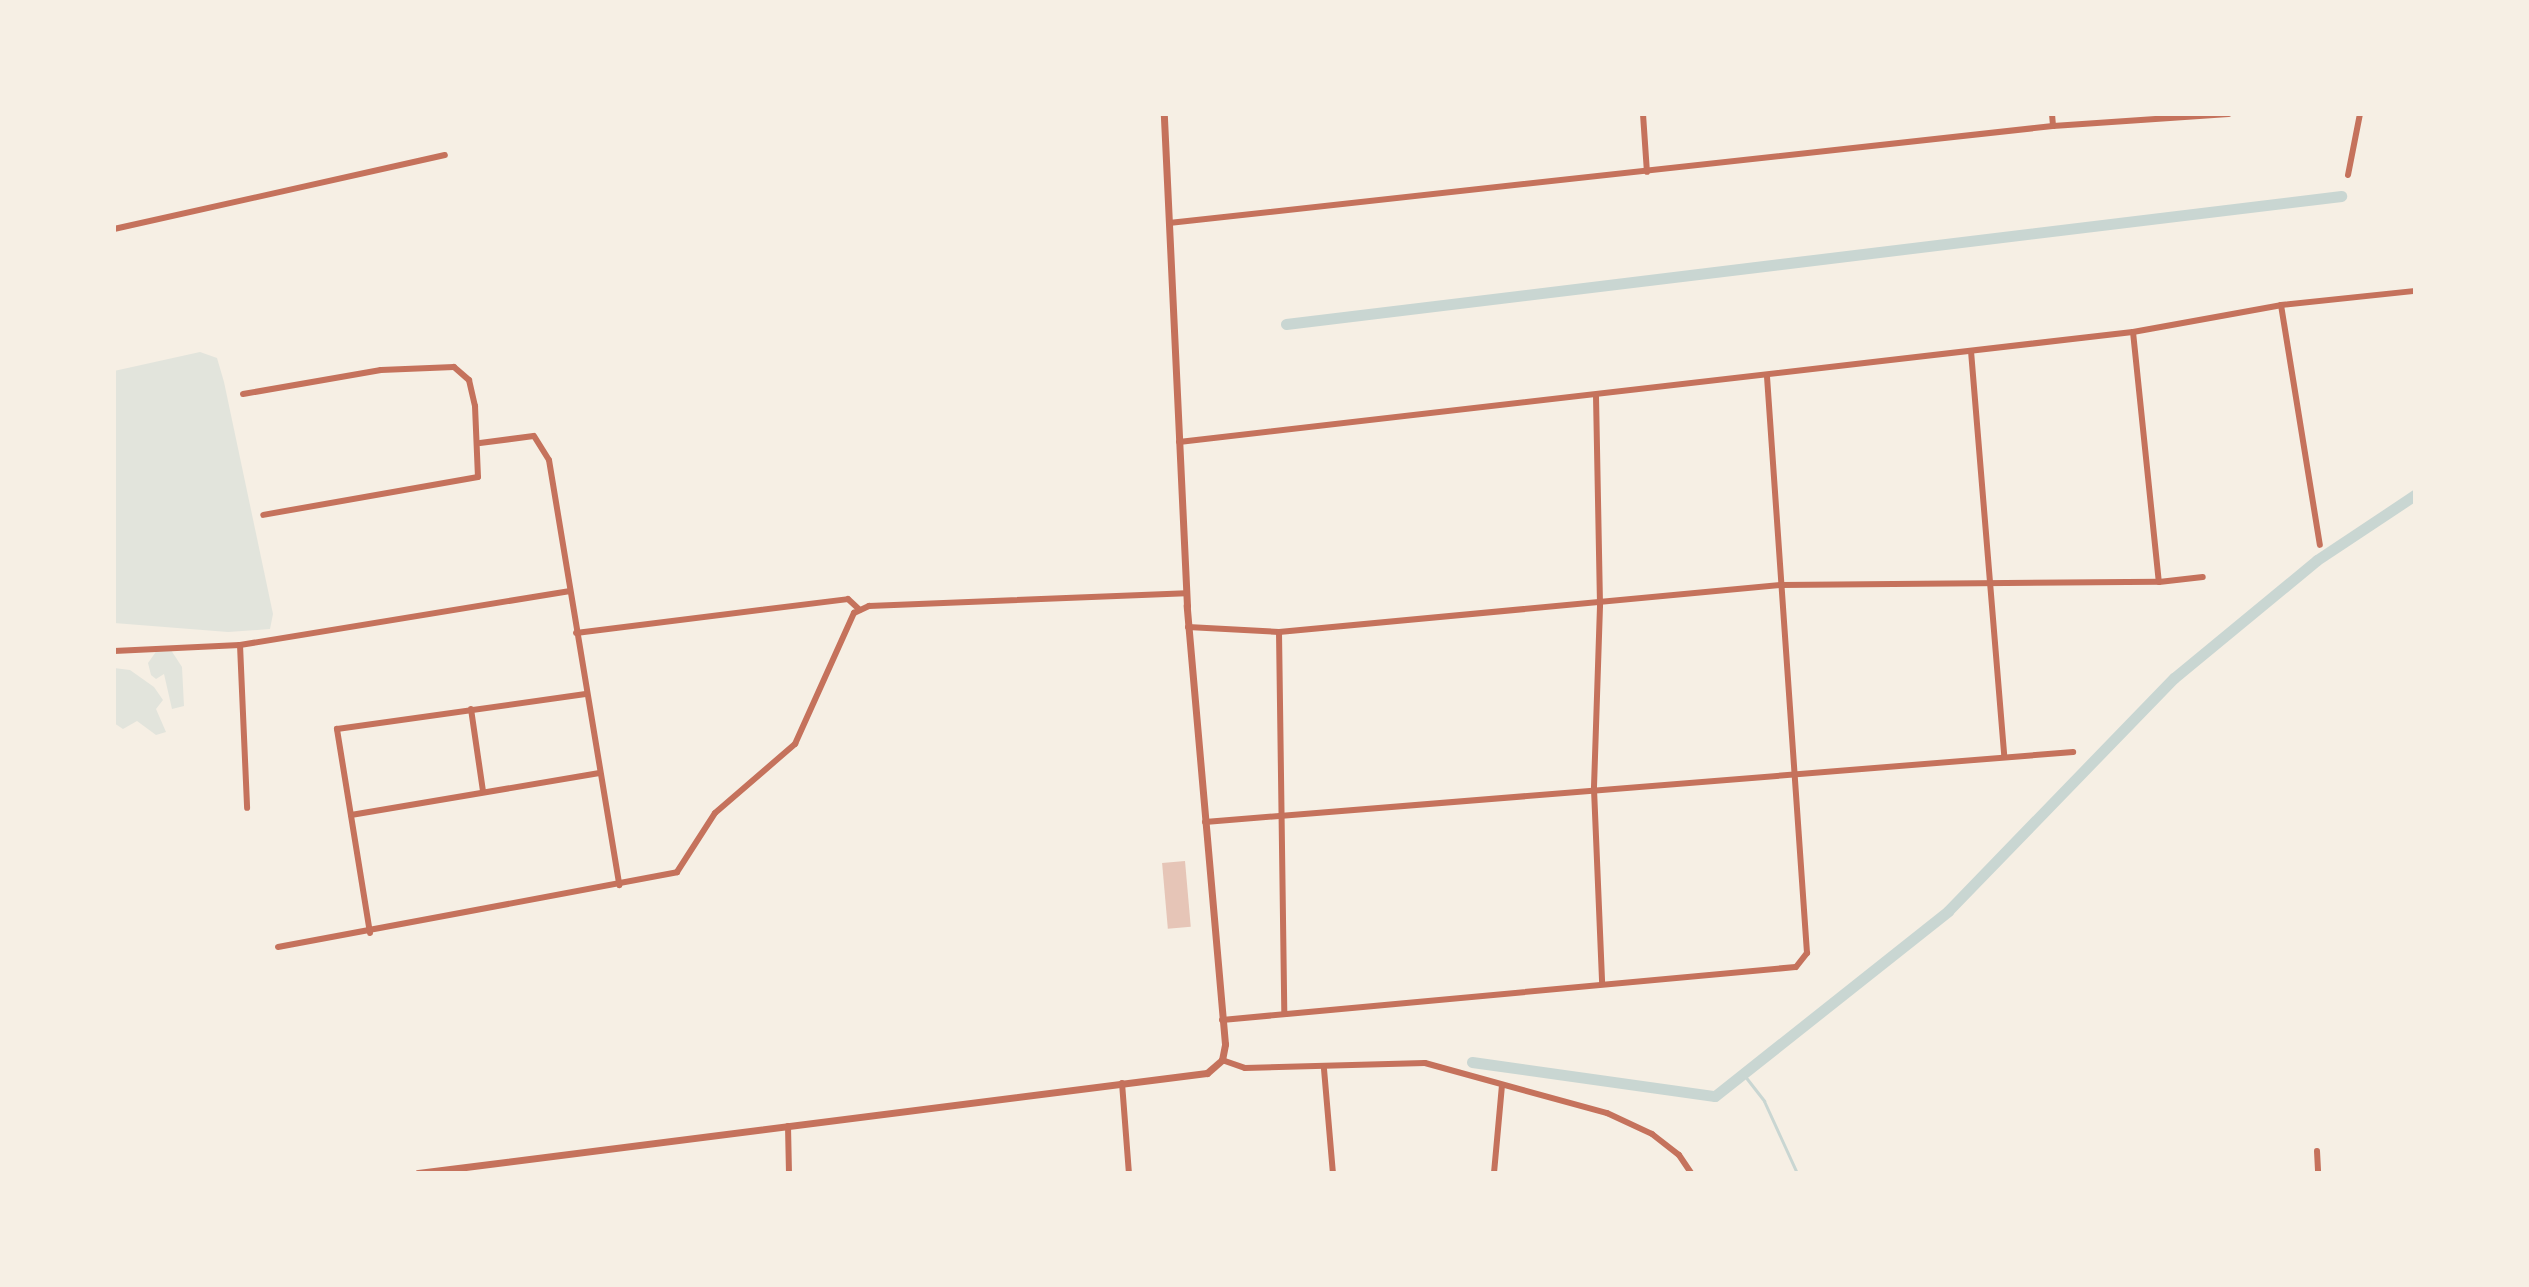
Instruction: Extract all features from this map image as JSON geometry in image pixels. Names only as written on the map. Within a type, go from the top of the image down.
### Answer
[{"type":"street","points":[[418,1173],[1207,1073],[1222,1060],[1222,1020],[1188,627],[1164,114]]},
{"type":"street","points":[[1643,114],[1647,172]]},
{"type":"street","points":[[2052,114],[2053,126]]},
{"type":"street","points":[[1169,223],[2053,126],[2229,114]]},
{"type":"street","points":[[2348,175],[2360,114]]},
{"type":"street","points":[[114,229],[445,155]]},
{"type":"street","points":[[1179,442],[2133,332],[2281,305],[2415,291]]},
{"type":"street","points":[[2281,305],[2320,545]]},
{"type":"street","points":[[2133,332],[2159,582]]},
{"type":"street","points":[[1971,351],[1987,585],[2004,756]]},
{"type":"street","points":[[243,394],[381,370],[454,367],[469,380],[480,443],[478,477],[263,515]]},
{"type":"street","points":[[1222,1020],[1796,967],[1807,953],[1797,772],[1767,376]]},
{"type":"street","points":[[1596,396],[1600,606],[1594,789],[1602,983]]},
{"type":"street","points":[[480,443],[534,436],[549,460],[619,885]]},
{"type":"street","points":[[1188,627],[1279,632],[1600,606],[1781,585],[2159,582],[2203,577]]},
{"type":"street","points":[[114,651],[240,645],[569,591]]},
{"type":"street","points":[[278,947],[370,933],[677,872],[715,813],[795,744],[854,613],[869,606],[1186,593]]},
{"type":"street","points":[[576,633],[848,599],[860,610]]},
{"type":"street","points":[[1279,632],[1285,816],[1284,1012]]},
{"type":"street","points":[[240,645],[247,808]]},
{"type":"street","points":[[370,933],[337,729],[586,694]]},
{"type":"street","points":[[471,709],[483,791]]},
{"type":"street","points":[[1205,822],[2073,752]]},
{"type":"street","points":[[351,815],[599,773]]},
{"type":"street","points":[[1222,1060],[1245,1068],[1324,1069],[1425,1063],[1607,1113],[1652,1134],[1679,1155],[1691,1173]]},
{"type":"street","points":[[1324,1069],[1333,1173]]},
{"type":"street","points":[[1122,1083],[1129,1173]]},
{"type":"street","points":[[1494,1173],[1502,1085]]},
{"type":"street","points":[[788,1126],[789,1173]]},
{"type":"street","points":[[2317,1151],[2318,1173]]},
{"type":"shaded area","points":[[200,352],[217,358],[224,382],[273,614],[270,629],[228,632],[114,623],[114,371]]},
{"type":"shaded area","points":[[160,646],[169,647],[182,667],[184,706],[172,709],[164,674],[156,679],[151,675],[148,663]]},
{"type":"shaded area","points":[[114,668],[130,670],[154,687],[163,700],[156,709],[166,732],[156,735],[137,721],[123,729],[114,723]]},
{"type":"building","points":[[1185,861],[1191,927],[1168,929],[1162,863]]},
{"type":"waterway","points":[[1286,324],[2341,196]]},
{"type":"waterway","points":[[1472,1062],[1715,1096],[1948,911],[2174,678],[2317,560],[2415,495]]},
{"type":"waterway","points":[[1744,1075],[1764,1101],[1797,1173]]}]
